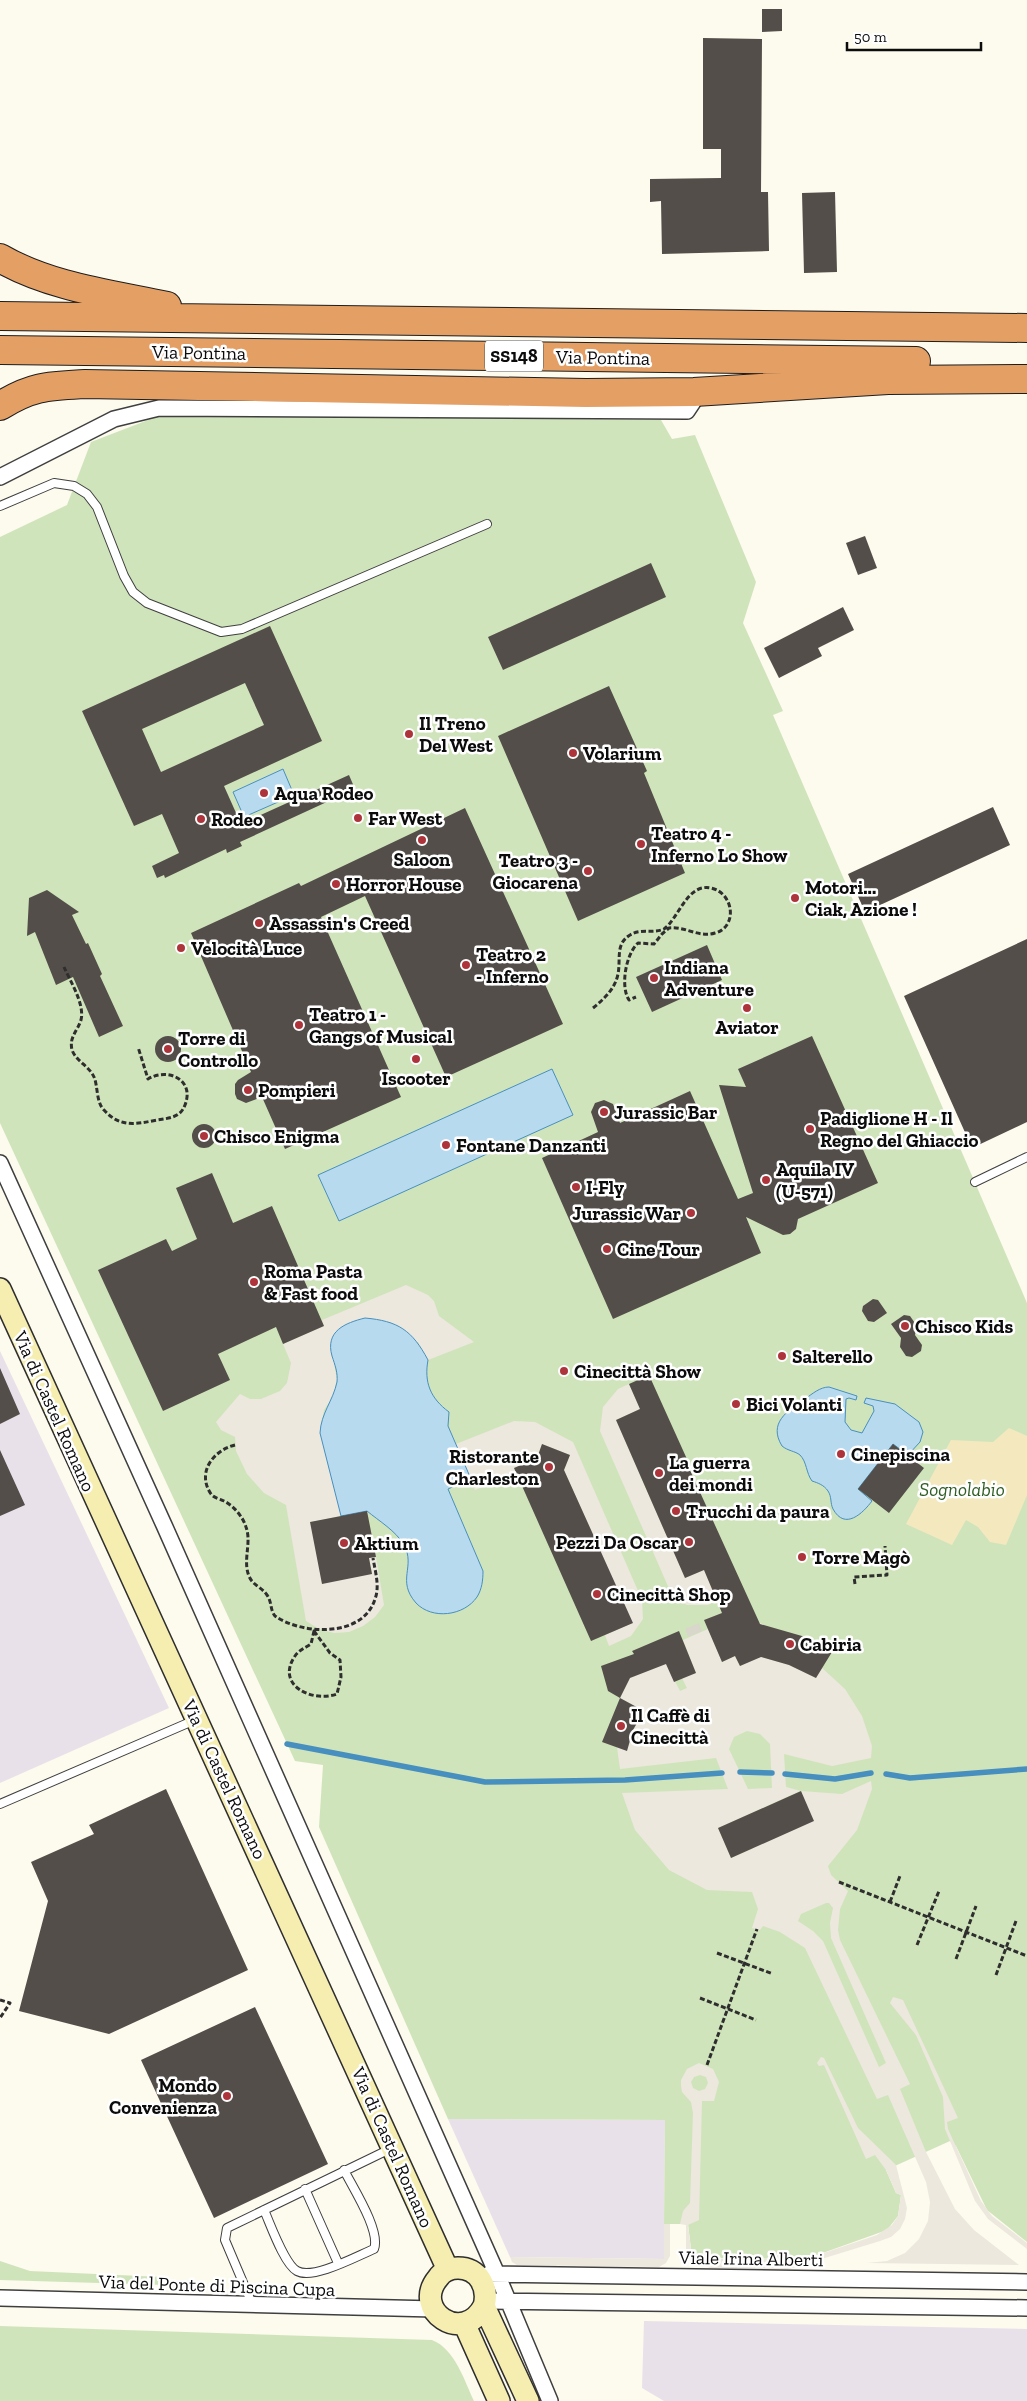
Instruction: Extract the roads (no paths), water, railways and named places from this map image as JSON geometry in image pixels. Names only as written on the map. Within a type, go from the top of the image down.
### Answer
[{"type":"highway","points":[[0,258],[13,265],[67,285],[227,319]]},
{"type":"highway","name":"Via Pontina","points":[[0,316],[1027,328]]},
{"type":"highway","name":"Via Pontina","points":[[0,350],[1027,363]]},
{"type":"highway","points":[[0,406],[17,396],[41,386],[85,384],[586,393],[694,392],[888,380],[1027,380]]},
{"type":"street","points":[[0,477],[114,419],[159,408],[687,411],[693,402],[694,392]]},
{"type":"street","points":[[0,1163],[164,1525],[497,2274],[509,2302],[536,2395]]},
{"type":"street","name":"Via di Castel Romano","points":[[0,1289],[448,2270]]},
{"type":"street","points":[[485,2303],[476,2317],[464,2323],[447,2321],[434,2309],[431,2300],[434,2282],[448,2270],[458,2268],[475,2274],[484,2286],[485,2303],[536,2395]]},
{"type":"street","name":"Viale Irina Alberti","points":[[475,2274],[1027,2282]]},
{"type":"street","name":"Via del Ponte di Piscina Cupa","points":[[0,2298],[253,2306],[434,2309]]},
{"type":"street","points":[[485,2303],[1027,2308]]},
{"type":"street","points":[[464,2323],[499,2401]]},
{"type":"street","points":[[490,2381],[536,2395]]},
{"type":"lane","points":[[0,506],[54,483],[74,486],[87,494],[97,507],[124,576],[133,592],[147,603],[221,632],[242,629],[487,524]]},
{"type":"lane","points":[[975,1182],[1027,1157]]},
{"type":"lane","points":[[0,1804],[197,1719]]},
{"type":"lane","points":[[253,2306],[225,2240],[227,2228],[393,2148]]},
{"type":"lane","points":[[264,2210],[287,2260],[296,2271],[308,2273],[374,2250],[376,2243],[372,2226],[344,2170]]},
{"type":"lane","points":[[305,2189],[338,2264]]},
{"type":"water","name":"Aqua Rodeo","points":[[283,769],[294,795],[244,817],[233,792]]},
{"type":"water","name":"Fontane Danzanti","points":[[552,1069],[573,1115],[339,1221],[318,1175]]},
{"type":"water","points":[[365,1318],[377,1319],[403,1329],[410,1334],[422,1350],[428,1360],[427,1375],[430,1389],[437,1401],[449,1412],[448,1426],[471,1479],[448,1489],[483,1571],[482,1581],[477,1597],[456,1612],[439,1614],[430,1612],[416,1603],[407,1587],[408,1560],[404,1545],[387,1526],[367,1511],[341,1516],[320,1433],[325,1413],[337,1382],[331,1340],[334,1334],[344,1326]]},
{"type":"water","name":"Cinepiscina","points":[[829,1387],[857,1396],[856,1400],[846,1399],[845,1422],[851,1430],[862,1433],[874,1411],[873,1406],[864,1403],[866,1398],[895,1404],[919,1422],[923,1432],[920,1442],[908,1455],[893,1444],[858,1489],[872,1501],[854,1518],[843,1519],[838,1515],[832,1507],[828,1491],[819,1483],[812,1481],[800,1455],[782,1446],[778,1438],[778,1424],[786,1413],[816,1391]]},
{"type":"waterway","points":[[287,1744],[485,1782],[625,1780],[722,1773]]},
{"type":"waterway","points":[[886,1774],[910,1778],[1027,1769]]},
{"type":"waterway","points":[[740,1772],[772,1773]]},
{"type":"waterway","points":[[785,1774],[835,1779],[871,1773]]},
{"type":"tunnel","points":[[692,1626],[695,1634]]},
{"type":"place","name":"Il Treno Del West","points":[[409,734]]},
{"type":"place","name":"Volarium","points":[[573,753]]},
{"type":"place","name":"Aqua Rodeo","points":[[264,793]]},
{"type":"place","name":"Far West","points":[[358,818]]},
{"type":"place","name":"Rodeo","points":[[201,819]]},
{"type":"place","name":"Saloon","points":[[422,840]]},
{"type":"place","name":"Teatro 4 - Inferno Lo Show","points":[[641,844]]},
{"type":"place","name":"Teatro 3 - Giocarena","points":[[588,871]]},
{"type":"place","name":"Horror House","points":[[336,884]]},
{"type":"place","name":"Motori... Ciak, Azione !","points":[[795,898]]},
{"type":"place","name":"Assassin's Creed","points":[[259,923]]},
{"type":"place","name":"Velocità Luce","points":[[181,948]]},
{"type":"place","name":"Teatro 2 - Inferno","points":[[466,965]]},
{"type":"place","name":"Indiana Adventure","points":[[654,978]]},
{"type":"place","name":"Aviator","points":[[747,1008]]},
{"type":"place","name":"Teatro 1 - Gangs of Musical","points":[[299,1025]]},
{"type":"place","name":"Torre di Controllo","points":[[168,1049]]},
{"type":"place","name":"Iscooter","points":[[416,1059]]},
{"type":"place","name":"Pompieri","points":[[248,1090]]},
{"type":"place","name":"Jurassic Bar","points":[[604,1112]]},
{"type":"place","name":"Padiglione H - Il Regno del Ghiaccio","points":[[810,1129]]},
{"type":"place","name":"Chisco Enigma","points":[[204,1136]]},
{"type":"place","name":"Fontane Danzanti","points":[[446,1145]]},
{"type":"place","name":"Aquila IV (U-571)","points":[[766,1180]]},
{"type":"place","name":"I-Fly","points":[[576,1187]]},
{"type":"place","name":"Jurassic War","points":[[691,1213]]},
{"type":"place","name":"Cine Tour","points":[[607,1249]]},
{"type":"place","name":"Roma Pasta & Fast food","points":[[254,1282]]},
{"type":"place","name":"Chisco Kids","points":[[905,1326]]},
{"type":"place","name":"Salterello","points":[[782,1356]]},
{"type":"place","name":"Cinecittà Show","points":[[564,1371]]},
{"type":"place","name":"Bici Volanti","points":[[736,1404]]},
{"type":"place","name":"Cinepiscina","points":[[841,1454]]},
{"type":"place","name":"Ristorante Charleston","points":[[549,1467]]},
{"type":"place","name":"La guerra dei mondi","points":[[659,1473]]},
{"type":"place","name":"Trucchi da paura","points":[[676,1511]]},
{"type":"place","name":"Pezzi Da Oscar","points":[[689,1542]]},
{"type":"place","name":"Aktium","points":[[344,1543]]},
{"type":"place","name":"Torre Magò","points":[[802,1557]]},
{"type":"place","name":"Cinecittà Shop","points":[[597,1594]]},
{"type":"place","name":"Cabiria","points":[[790,1644]]},
{"type":"place","name":"Il Caffè di Cinecittà","points":[[621,1726]]},
{"type":"place","name":"Mondo Convenienza","points":[[227,2096]]},
{"type":"park label","name":"Sognolabio","points":[[962,1489]]}]
